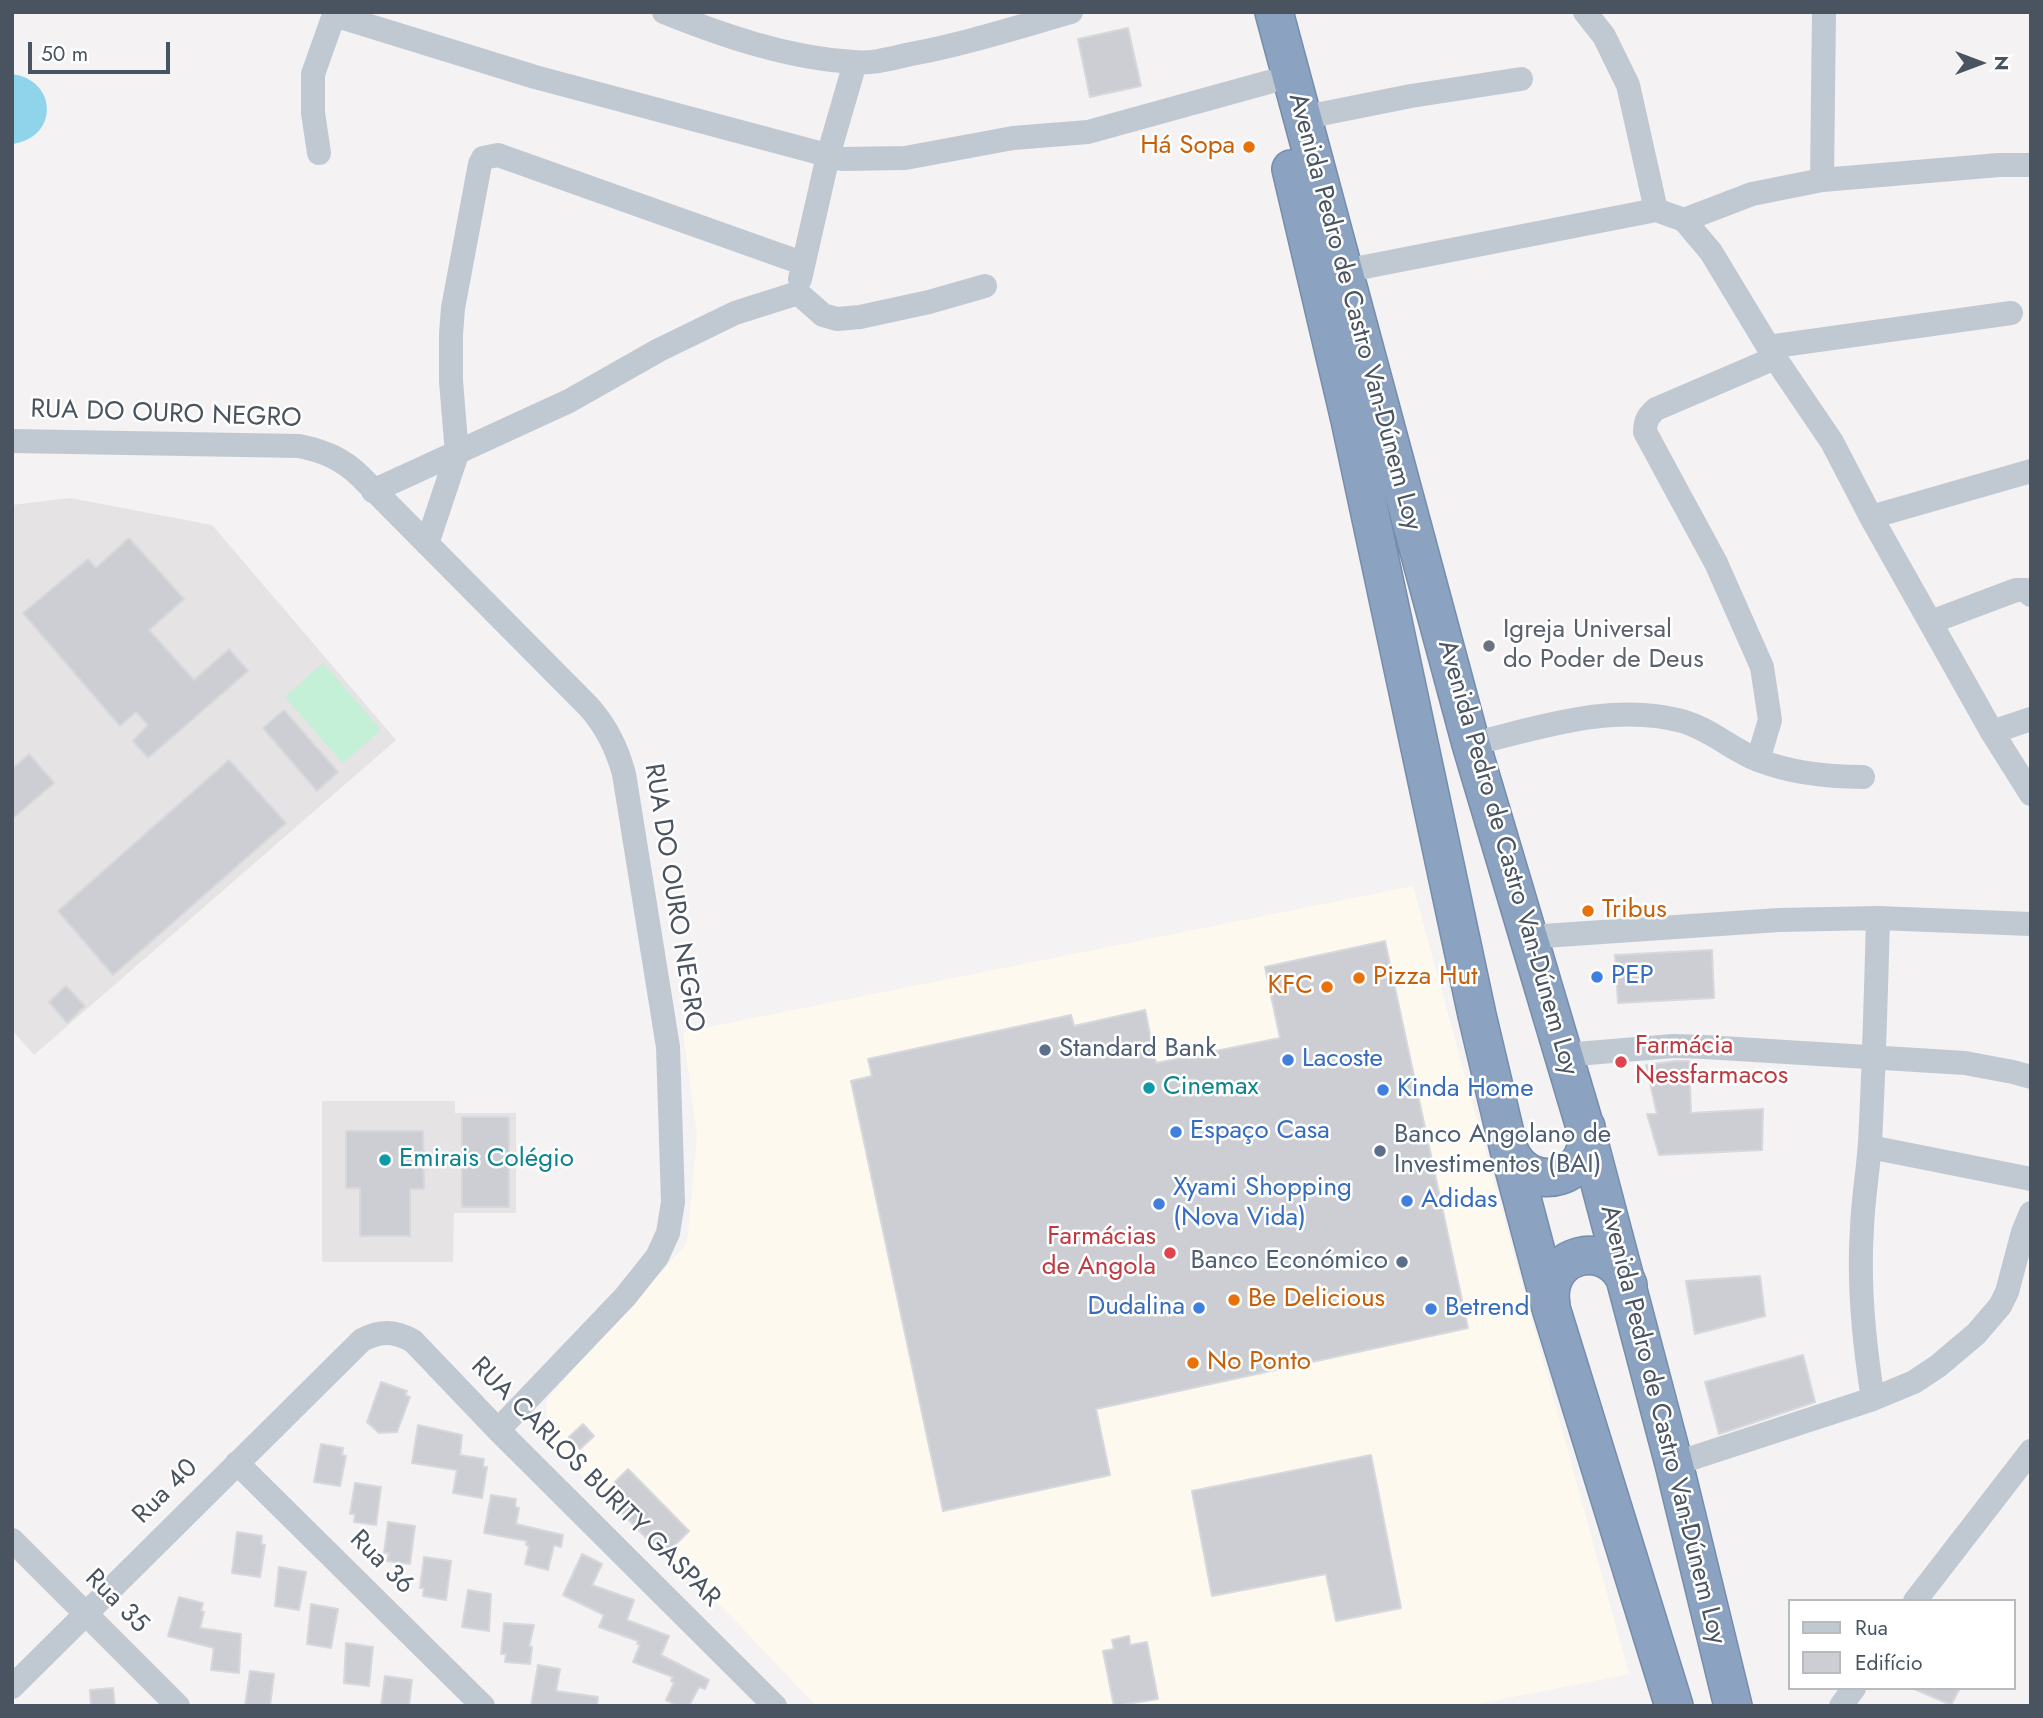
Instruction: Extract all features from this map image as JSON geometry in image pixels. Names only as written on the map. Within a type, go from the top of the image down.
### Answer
[{"type":"highway","name":"Avenida Pedro de Castro Van-Dúnem Loy","points":[[1251,12],[1350,420],[1477,1015],[1509,1150],[1551,1308],[1674,1706]]},
{"type":"highway","name":"Avenida Pedro de Castro Van-Dúnem Loy","points":[[1274,12],[1471,744],[1586,1126],[1674,1464],[1733,1706]]},
{"type":"highway","points":[[1509,1150],[1514,1161],[1530,1174],[1548,1178],[1561,1175],[1572,1169],[1584,1153],[1586,1126]]},
{"type":"highway","points":[[1551,1308],[1549,1295],[1552,1282],[1563,1265],[1575,1258],[1588,1255],[1607,1259],[1623,1273],[1628,1285]]},
{"type":"street","points":[[664,12],[735,40],[855,62],[876,61],[953,46],[1071,12]]},
{"type":"street","points":[[1585,12],[1604,36],[1628,85],[1656,210]]},
{"type":"street","points":[[1822,180],[1824,12]]},
{"type":"street","points":[[319,153],[312,104],[313,74],[334,13],[535,78],[842,159],[905,158],[1013,138],[1088,132],[1269,82]]},
{"type":"street","points":[[798,293],[802,263],[828,156],[855,62]]},
{"type":"street","points":[[1301,118],[1411,96],[1521,79]]},
{"type":"street","points":[[427,544],[457,454],[451,381],[451,334],[458,282],[483,158],[498,155],[802,263]]},
{"type":"street","points":[[1684,220],[1752,194],[1822,180],[1999,165],[2031,165]]},
{"type":"street","points":[[1344,271],[1656,210],[1684,220],[1711,252],[1771,353],[1832,442],[1871,517],[2031,794]]},
{"type":"street","points":[[798,293],[823,314],[836,319],[860,317],[929,302],[985,286]]},
{"type":"street","points":[[373,491],[569,401],[660,350],[735,313],[798,293]]},
{"type":"street","points":[[1758,760],[1770,720],[1762,667],[1716,563],[1645,432],[1648,416],[1656,409],[1771,353],[2011,313]]},
{"type":"street","name":"RUA DO OURO NEGRO","points":[[12,441],[299,446],[320,450],[336,457],[356,472],[589,708],[611,738],[624,774],[668,1047],[673,1202],[668,1233],[657,1257],[625,1297],[498,1430]]},
{"type":"street","points":[[1871,517],[2031,471]]},
{"type":"street","points":[[1931,622],[2016,590],[2026,590],[2031,595]]},
{"type":"street","points":[[1471,744],[1610,714],[1646,715],[1681,721],[1709,731],[1758,760],[1802,773],[1863,778]]},
{"type":"street","points":[[1993,732],[2031,719]]},
{"type":"street","points":[[1873,1399],[1866,1356],[1861,1273],[1875,1056],[1878,918]]},
{"type":"street","points":[[1530,937],[1779,920],[1878,918],[2031,924]]},
{"type":"street","points":[[1564,1055],[1673,1046],[1965,1063],[2031,1077]]},
{"type":"street","points":[[1870,1147],[2031,1179]]},
{"type":"street","points":[[1674,1464],[1873,1399],[1914,1382],[1938,1366],[1988,1322],[2007,1292],[2022,1232],[2031,1213]]},
{"type":"street","name":"RUA CARLOS BURITY GASPAR","points":[[362,1340],[384,1332],[401,1335],[413,1341],[498,1430],[775,1706]]},
{"type":"street","name":"Rua 40","points":[[12,1687],[362,1340]]},
{"type":"street","points":[[1917,1599],[2031,1451]]},
{"type":"street","name":"Rua 36","points":[[237,1462],[483,1706]]},
{"type":"street","name":"Rua 35","points":[[12,1540],[178,1706]]},
{"type":"street","points":[[1841,1706],[1853,1690]]},
{"type":"shaded area","points":[[70,498],[212,525],[396,740],[34,1055],[12,1030],[12,505]]},
{"type":"shaded area","points":[[1413,886],[1629,1674],[1468,1706],[816,1706],[730,1615],[546,1441],[547,1399],[687,1243],[697,1135],[683,1032]]},
{"type":"shaded area","points":[[322,1101],[455,1101],[455,1113],[516,1113],[516,1213],[454,1213],[453,1262],[322,1262]]},
{"type":"green space","points":[[323,663],[381,730],[343,763],[285,697]]},
{"type":"water","points":[[12,74],[27,78],[38,87],[45,97],[47,109],[45,121],[38,131],[27,140],[12,144]]},
{"type":"building","points":[[1128,28],[1141,86],[1090,97],[1078,39]]},
{"type":"building","points":[[129,538],[184,599],[149,630],[194,680],[229,649],[248,671],[148,758],[133,741],[148,725],[136,712],[120,726],[23,613],[88,559],[96,568]]},
{"type":"building","points":[[284,710],[338,772],[317,791],[263,728]]},
{"type":"building","points":[[29,754],[54,783],[12,819],[12,769]]},
{"type":"building","points":[[229,760],[286,823],[113,975],[58,911]]},
{"type":"building","name":"Xyami Shopping (Nova Vida)","points":[[1385,941],[1468,1328],[1096,1409],[1110,1475],[943,1511],[851,1081],[872,1076],[868,1059],[1071,1015],[1074,1026],[1145,1010],[1156,1063],[1280,1038],[1265,967]]},
{"type":"building","points":[[1712,950],[1714,998],[1618,1003],[1615,955]]},
{"type":"building","points":[[66,986],[85,1006],[67,1023],[49,1002]]},
{"type":"building","points":[[1689,1061],[1691,1113],[1763,1109],[1762,1150],[1659,1155],[1647,1114],[1657,1114],[1646,1065]]},
{"type":"building","points":[[462,1117],[509,1117],[509,1207],[462,1207]]},
{"type":"building","name":"Emirais Colégio","points":[[346,1131],[423,1131],[424,1189],[410,1189],[410,1236],[360,1236],[360,1188],[346,1188]]},
{"type":"building","points":[[1760,1276],[1765,1316],[1695,1334],[1686,1281]]},
{"type":"building","points":[[1803,1355],[1815,1402],[1719,1434],[1705,1382]]},
{"type":"building","points":[[381,1382],[407,1391],[405,1395],[410,1397],[397,1432],[379,1433],[367,1422]]},
{"type":"building","points":[[583,1424],[594,1436],[580,1449],[569,1437]]},
{"type":"building","points":[[418,1425],[462,1435],[460,1455],[484,1459],[483,1467],[487,1467],[482,1498],[453,1493],[457,1470],[412,1463]]},
{"type":"building","points":[[321,1444],[343,1448],[342,1455],[346,1456],[340,1486],[314,1482]]},
{"type":"building","points":[[1371,1455],[1401,1608],[1336,1621],[1326,1574],[1212,1596],[1192,1491]]},
{"type":"building","points":[[628,1469],[689,1531],[664,1556],[603,1494]]},
{"type":"building","points":[[355,1483],[381,1487],[376,1525],[354,1522],[355,1514],[350,1514]]},
{"type":"building","points":[[491,1495],[516,1499],[515,1507],[519,1508],[516,1524],[563,1535],[561,1547],[554,1545],[548,1570],[525,1564],[529,1546],[526,1545],[527,1541],[484,1533]]},
{"type":"building","points":[[388,1522],[415,1526],[410,1564],[387,1561],[389,1553],[384,1553]]},
{"type":"building","points":[[237,1532],[262,1536],[261,1544],[265,1545],[260,1577],[232,1573]]},
{"type":"building","points":[[582,1554],[602,1564],[592,1585],[634,1600],[627,1620],[669,1636],[661,1655],[709,1680],[705,1689],[699,1687],[689,1706],[678,1706],[666,1700],[674,1683],[671,1681],[673,1677],[633,1662],[640,1645],[637,1644],[638,1641],[599,1627],[604,1615],[563,1595]]},
{"type":"building","points":[[424,1557],[451,1561],[446,1600],[423,1596],[424,1588],[420,1588]]},
{"type":"building","points":[[279,1567],[306,1572],[299,1610],[275,1606]]},
{"type":"building","points":[[468,1590],[491,1594],[489,1631],[462,1627]]},
{"type":"building","points":[[179,1597],[203,1603],[200,1628],[241,1634],[239,1673],[211,1670],[214,1648],[168,1636]]},
{"type":"building","points":[[311,1604],[338,1609],[331,1648],[307,1644]]},
{"type":"building","points":[[504,1623],[534,1625],[529,1646],[532,1647],[530,1664],[505,1662],[506,1654],[501,1654]]},
{"type":"building","points":[[1129,1636],[1130,1645],[1147,1642],[1158,1699],[1114,1706],[1103,1651],[1114,1649],[1112,1640]]},
{"type":"building","points":[[346,1643],[373,1647],[369,1686],[344,1683]]},
{"type":"building","points":[[538,1665],[560,1669],[556,1691],[598,1697],[597,1706],[531,1706]]},
{"type":"building","points":[[250,1671],[274,1674],[270,1706],[245,1706]]},
{"type":"building","points":[[385,1676],[412,1680],[409,1706],[381,1706]]},
{"type":"building","points":[[113,1688],[115,1706],[91,1706],[90,1690]]},
{"type":"building","points":[[1917,1690],[1959,1690],[1951,1705]]},
{"type":"place","name":"Há Sopa","points":[[1249,147]]},
{"type":"place","name":"Igreja Universal do Poder de Deus","points":[[1489,646]]},
{"type":"place","name":"Tribus","points":[[1588,911]]},
{"type":"place","name":"PEP","points":[[1597,977]]},
{"type":"place","name":"Pizza Hut","points":[[1359,978]]},
{"type":"place","name":"KFC","points":[[1327,987]]},
{"type":"place","name":"Standard Bank","points":[[1045,1050]]},
{"type":"place","name":"Lacoste","points":[[1288,1060]]},
{"type":"place","name":"Farmácia Nessfarmacos","points":[[1621,1062]]},
{"type":"place","name":"Cinemax","points":[[1149,1088]]},
{"type":"place","name":"Kinda Home","points":[[1383,1090]]},
{"type":"place","name":"Espaço Casa","points":[[1176,1132]]},
{"type":"place","name":"Banco Angolano de Investimentos (BAI)","points":[[1380,1151]]},
{"type":"place","name":"Emirais Colégio","points":[[385,1160]]},
{"type":"place","name":"Adidas","points":[[1407,1201]]},
{"type":"place","name":"Xyami Shopping (Nova Vida)","points":[[1159,1204]]},
{"type":"place","name":"Farmácias de Angola","points":[[1170,1253]]},
{"type":"place","name":"Banco Económico","points":[[1402,1262]]},
{"type":"place","name":"Be Delicious","points":[[1234,1300]]},
{"type":"place","name":"Dudalina","points":[[1199,1308]]},
{"type":"place","name":"Betrend","points":[[1431,1309]]},
{"type":"place","name":"No Ponto","points":[[1193,1363]]}]
